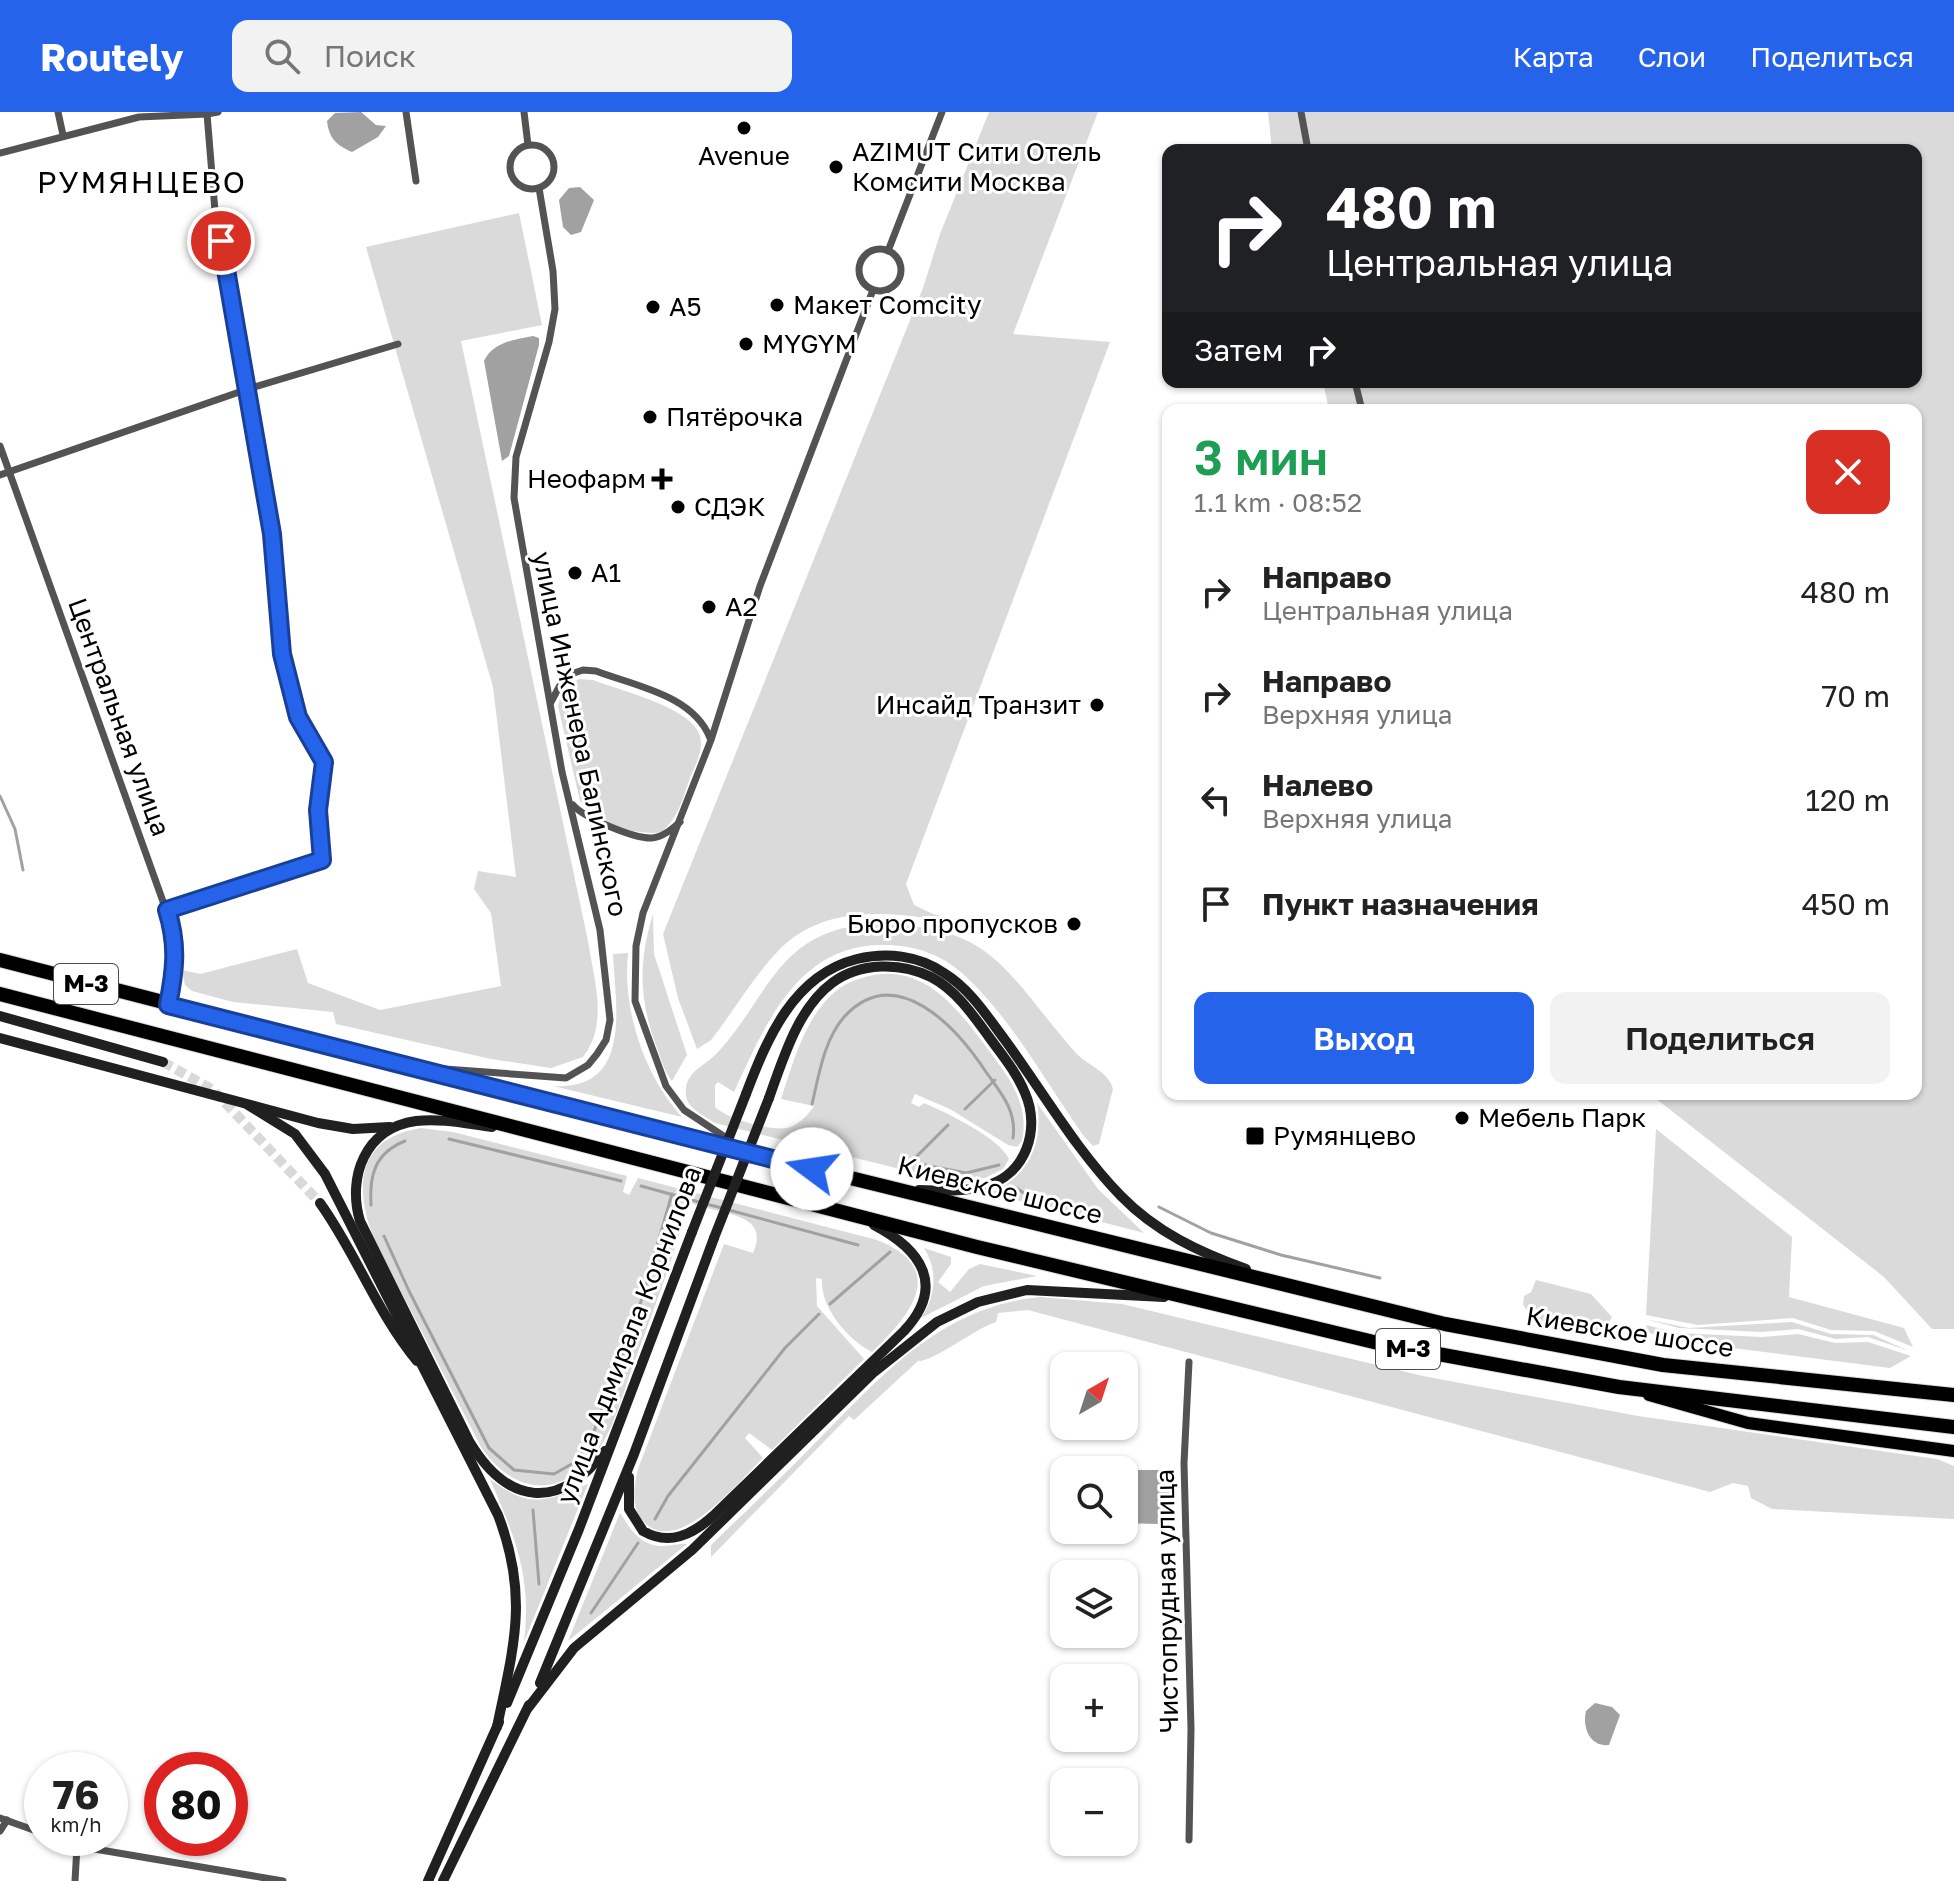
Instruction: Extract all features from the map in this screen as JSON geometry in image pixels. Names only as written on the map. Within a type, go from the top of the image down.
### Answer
[{"type":"highway","name":"Киевское шоссе","points":[[0,960],[757,1155],[1331,1297],[1615,1358],[1954,1395]]},
{"type":"highway","name":"Киевское шоссе","points":[[0,994],[842,1212],[1378,1343],[1619,1387],[1954,1427]]},
{"type":"main road","name":"улица Адмирала Корнилова","points":[[428,1881],[497,1727],[613,1439],[746,1094],[778,1023],[801,992],[821,974],[850,961],[880,955],[924,962],[946,974],[970,996],[1094,1164],[1141,1215],[1222,1261],[1331,1297]]},
{"type":"main road","name":"улица Адмирала Корнилова","points":[[443,1881],[528,1708],[634,1454],[714,1238],[769,1098],[807,1012],[836,980],[863,969],[890,966],[920,972],[940,983],[970,1011],[1016,1075],[1029,1104],[1031,1135],[1016,1168],[988,1186],[947,1191],[895,1189]]},
{"type":"main road","points":[[0,1016],[163,1062]]},
{"type":"main road","points":[[0,1038],[248,1105],[353,1129],[437,1121],[540,1132]]},
{"type":"main road","points":[[248,1105],[285,1126],[307,1146],[340,1202],[498,1515],[515,1568],[515,1634],[497,1727]]},
{"type":"main road","points":[[400,1126],[381,1136],[362,1158],[355,1183],[357,1209],[366,1235],[481,1460],[513,1486],[531,1492],[551,1492],[572,1485],[583,1477],[613,1439]]},
{"type":"main road","points":[[320,1203],[342,1235],[384,1314],[429,1377]]},
{"type":"main road","points":[[634,1454],[627,1490],[633,1520],[643,1531],[656,1537],[672,1539],[690,1533],[713,1516],[907,1328],[925,1295],[925,1278],[918,1260],[910,1249],[884,1230],[842,1212]]},
{"type":"main road","points":[[528,1708],[574,1648],[692,1550],[874,1372],[937,1322],[978,1302],[1027,1290],[1110,1292],[1199,1300]]},
{"type":"main road","points":[[1619,1387],[1748,1423],[1954,1453]]},
{"type":"street","points":[[58,112],[63,135]]},
{"type":"street","points":[[0,153],[139,117],[218,112]]},
{"type":"street","points":[[406,112],[416,181]]},
{"type":"street","points":[[524,112],[528,145],[513,155],[511,174],[524,188],[539,188]]},
{"type":"street","points":[[888,251],[942,112]]},
{"type":"street","points":[[1301,112],[1307,144]]},
{"type":"street","points":[[167,910],[322,860],[318,810],[324,762],[298,717],[282,654],[272,534],[215,211],[207,114]]},
{"type":"street","name":"улица Инженера Балинского","points":[[417,1066],[566,1078],[588,1065],[606,1040],[610,1020],[600,930],[550,705],[514,498],[516,457],[549,342],[555,309],[553,271],[539,188],[551,179],[554,164],[543,148],[528,145]]},
{"type":"street","points":[[872,251],[888,251],[900,264],[900,277],[892,288],[873,290],[862,281],[862,260],[872,251]]},
{"type":"street","points":[[757,1155],[711,1130],[674,1098],[654,1059],[635,1001],[633,969],[643,913],[711,740],[731,668],[760,586],[873,290]]},
{"type":"street","points":[[0,475],[248,389],[398,344]]},
{"type":"street","name":"Центральная улица","points":[[0,446],[175,935],[176,963],[168,1005]]},
{"type":"street","points":[[550,705],[565,676],[583,670],[596,671],[681,703],[699,718],[711,740]]},
{"type":"street","points":[[569,799],[583,815],[640,837],[661,836],[681,820]]},
{"type":"street","name":"Чистопрудная улица","points":[[1189,1362],[1184,1463],[1191,1729],[1189,1840]]},
{"type":"street","points":[[0,1831],[4,1819],[24,1826]]},
{"type":"street","points":[[128,1855],[283,1881]]},
{"type":"street","points":[[75,1881],[76,1856]]},
{"type":"shaded area","points":[[361,112],[376,125],[386,126],[378,137],[352,152],[334,140],[327,121],[335,113]]},
{"type":"shaded area","points":[[989,112],[1098,112],[1013,334],[1110,342],[906,884],[914,905],[933,914],[967,922],[965,925],[917,917],[867,914],[819,924],[778,951],[711,1040],[697,1049],[678,998],[663,934],[923,288],[940,234]]},
{"type":"shaded area","points":[[1268,112],[1954,112],[1954,1329],[1932,1329],[1884,1277],[1658,1100],[1922,1100],[1922,404],[1328,404],[1324,388],[1922,388],[1922,144],[1271,144]]},
{"type":"shaded area","points":[[580,187],[594,200],[581,232],[571,235],[563,227],[559,200],[569,188]]},
{"type":"shaded area","points":[[519,213],[542,325],[461,341],[588,941],[598,1001],[596,1030],[583,1057],[551,1068],[491,1059],[336,1024],[333,1012],[233,1002],[192,991],[185,985],[182,970],[200,974],[297,949],[308,983],[380,1010],[501,986],[491,913],[474,889],[478,871],[516,877],[493,687],[366,247]]},
{"type":"shaded area","points":[[533,336],[539,338],[539,345],[509,456],[502,461],[484,361],[498,346]]},
{"type":"shaded area","points":[[579,679],[593,680],[670,709],[694,726],[700,736],[700,752],[682,800],[672,821],[661,832],[641,832],[617,826],[595,815],[580,801],[558,706],[562,691]]},
{"type":"shaded area","points":[[653,914],[654,954],[687,1055],[672,1081],[663,1066],[651,1030],[644,997],[643,965]]},
{"type":"shaded area","points":[[861,925],[939,931],[967,940],[989,954],[1009,973],[1075,1052],[1107,1077],[1113,1089],[1099,1144],[1093,1146],[1083,1135],[1012,1030],[963,974],[936,956],[896,945],[855,948],[829,958],[807,973],[772,1016],[734,1092],[718,1082],[715,1085],[715,1107],[739,1120],[770,1128],[787,1128],[799,1122],[814,1106],[781,1099],[801,1041],[816,1013],[836,991],[851,982],[869,976],[907,976],[938,992],[964,1018],[1002,1069],[1020,1103],[1024,1128],[1022,1141],[1017,1147],[1008,1145],[950,1109],[915,1094],[911,1103],[919,1107],[924,1103],[984,1134],[1009,1159],[1003,1169],[985,1178],[948,1181],[715,1123],[694,1109],[686,1095],[690,1076],[714,1056],[735,1032],[776,972],[810,942],[833,931]]},
{"type":"shaded area","points":[[628,953],[629,996],[638,1040],[657,1082],[682,1117],[553,1086],[579,1084],[597,1074],[608,1059],[616,1019],[613,954]]},
{"type":"shaded area","points":[[1037,1103],[1098,1189],[1144,1233],[990,1193],[1014,1178],[1030,1157],[1038,1132]]},
{"type":"shaded area","points":[[421,1128],[453,1132],[627,1176],[623,1192],[629,1195],[638,1178],[877,1240],[899,1252],[912,1265],[918,1278],[916,1293],[899,1323],[872,1352],[853,1339],[837,1321],[825,1300],[822,1279],[816,1278],[817,1306],[864,1359],[772,1450],[749,1433],[745,1438],[763,1458],[708,1512],[674,1530],[658,1530],[644,1522],[637,1510],[634,1490],[638,1469],[724,1244],[753,1253],[757,1242],[753,1226],[739,1217],[692,1204],[680,1204],[670,1210],[665,1221],[681,1229],[608,1434],[596,1453],[567,1478],[552,1484],[522,1482],[494,1463],[481,1447],[368,1222],[363,1185],[365,1169],[372,1155],[383,1143],[399,1134]]},
{"type":"shaded area","points":[[1656,1129],[1792,1237],[1789,1297],[1904,1328],[1913,1347],[1874,1331],[1831,1330],[1793,1318],[1698,1325],[1646,1315]]},
{"type":"shaded area","points":[[924,1248],[951,1257],[951,1264],[938,1282],[950,1292],[969,1269],[980,1264],[1037,1276],[984,1286],[921,1318],[930,1301],[933,1283],[932,1265]]},
{"type":"shaded area","points":[[1536,1280],[1591,1294],[1612,1317],[1604,1333],[1534,1319],[1523,1305],[1524,1296],[1531,1292]]},
{"type":"shaded area","points":[[1040,1297],[1122,1304],[1423,1376],[1638,1416],[1937,1459],[1954,1466],[1954,1519],[1772,1509],[1751,1498],[1748,1486],[1733,1483],[1710,1492],[1028,1310],[998,1313],[996,1322],[934,1356],[918,1361],[854,1420],[849,1416],[711,1557],[711,1545],[868,1390],[918,1346],[974,1314],[1005,1303]]},
{"type":"shaded area","points":[[1645,1319],[1689,1328],[1792,1322],[1831,1334],[1873,1335],[1909,1351],[1868,1337],[1836,1339],[1798,1329],[1762,1332],[1679,1328]]},
{"type":"shaded area","points":[[1646,1325],[1678,1333],[1762,1337],[1798,1334],[1835,1343],[1868,1342],[1911,1356],[1890,1368],[1663,1339],[1648,1332]]},
{"type":"shaded area","points":[[1138,1470],[1166,1470],[1173,1475],[1167,1511],[1158,1524],[1138,1523]]},
{"type":"shaded area","points":[[490,1479],[517,1496],[539,1500],[588,1484],[524,1642],[526,1597],[523,1577],[514,1539]]},
{"type":"shaded area","points":[[620,1513],[641,1540],[663,1546],[687,1544],[568,1641]]},
{"type":"shaded area","points":[[1595,1703],[1612,1707],[1620,1715],[1609,1745],[1592,1740],[1587,1730],[1586,1711]]},
{"type":"waterway","points":[[0,796],[15,829],[23,870]]},
{"type":"waterway","points":[[812,1104],[827,1047],[844,1017],[864,1001],[884,995],[904,998],[942,1020],[974,1055],[1007,1103],[1013,1119],[1013,1138]]},
{"type":"waterway","points":[[965,1109],[995,1080]]},
{"type":"waterway","points":[[911,1162],[948,1125]]},
{"type":"waterway","points":[[449,1139],[621,1181]]},
{"type":"waterway","points":[[371,1205],[371,1184],[376,1166],[387,1152],[405,1141]]},
{"type":"waterway","points":[[909,1165],[910,1162],[966,1173],[999,1165]]},
{"type":"waterway","points":[[641,1186],[699,1202]]},
{"type":"waterway","points":[[1015,1187],[1028,1196],[1094,1212]]},
{"type":"waterway","points":[[384,1236],[489,1448],[514,1470],[554,1474],[577,1461],[593,1434],[637,1315],[672,1194]]},
{"type":"waterway","points":[[706,1204],[722,1208]]},
{"type":"waterway","points":[[1159,1207],[1211,1233],[1281,1255],[1380,1278]]},
{"type":"waterway","points":[[729,1210],[858,1245]]},
{"type":"waterway","points":[[830,1304],[890,1252]]},
{"type":"waterway","points":[[655,1519],[668,1496],[785,1348],[819,1314]]},
{"type":"waterway","points":[[533,1510],[539,1584]]},
{"type":"waterway","points":[[591,1613],[638,1543]]},
{"type":"tunnel","points":[[163,1062],[213,1090],[320,1203]]},
{"type":"place","name":"Avenue","points":[[744,128]]},
{"type":"place","name":"AZIMUT Сити Отель Комсити Москва","points":[[836,167]]},
{"type":"place","name":"Макет Comcity","points":[[777,305]]},
{"type":"place","name":"А5","points":[[653,307]]},
{"type":"place","name":"MYGYM","points":[[746,344]]},
{"type":"place","name":"Пятёрочка","points":[[650,417]]},
{"type":"place","name":"Неофарм","points":[[662,479]]},
{"type":"place","name":"СДЭК","points":[[678,507]]},
{"type":"place","name":"А1","points":[[575,573]]},
{"type":"place","name":"А2","points":[[709,607]]},
{"type":"place","name":"Инсайд Транзит","points":[[1097,705]]},
{"type":"place","name":"Бюро пропусков","points":[[1074,924]]},
{"type":"place","name":"Мебель Парк","points":[[1462,1118]]},
{"type":"place","name":"Румянцево","points":[[1255,1136]]},
{"type":"district","name":"РУМЯНЦЕВО","points":[[142,183]]},
{"type":"route","points":[[221,241],[272,534],[271,554],[282,654],[298,717],[324,762],[318,810],[322,860],[167,910],[175,935],[176,963],[168,1005],[812,1169]]}]
